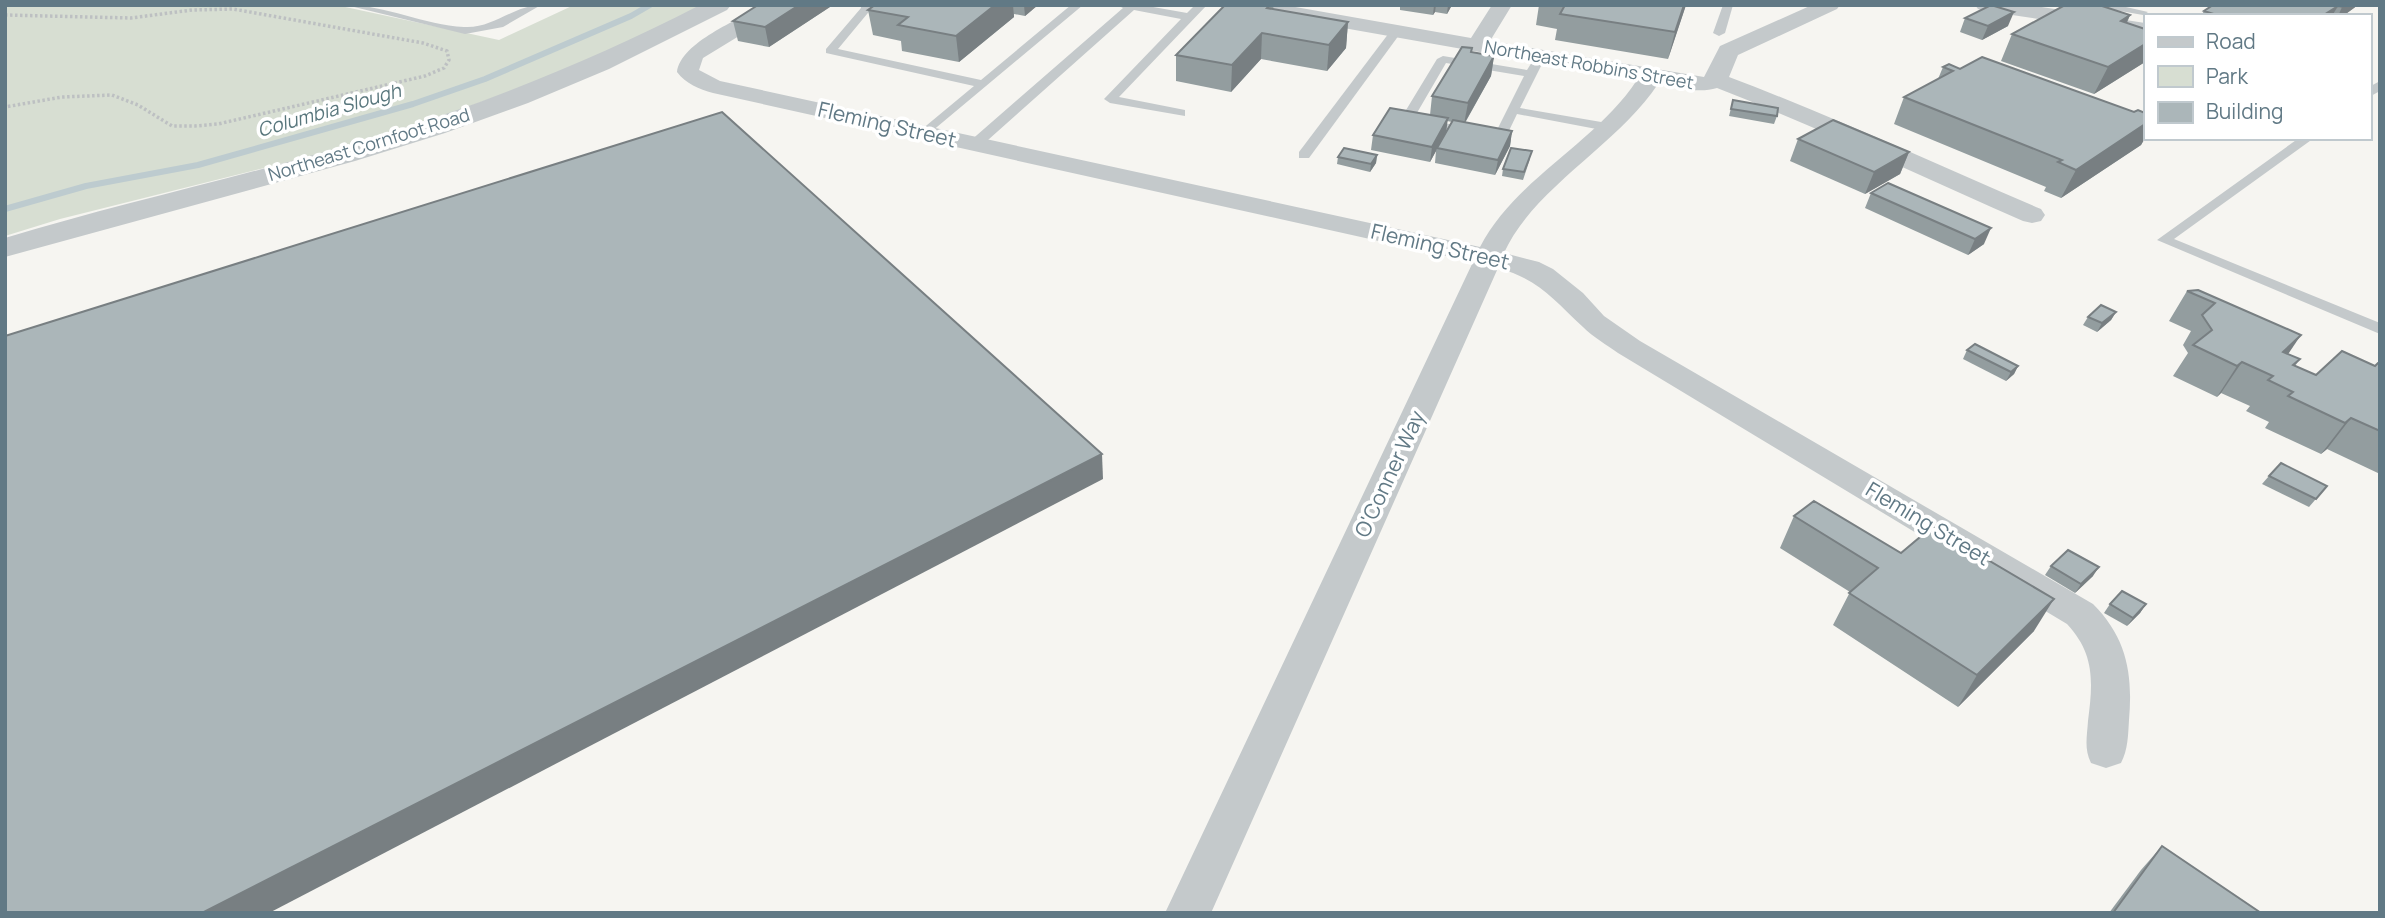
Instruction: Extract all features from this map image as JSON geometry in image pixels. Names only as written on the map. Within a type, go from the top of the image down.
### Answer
[{"type":"street","name":"Northeast Cornfoot Road","points":[[5,248],[159,203],[348,155],[468,117],[612,60],[719,5]]},
{"type":"street","name":"Fleming Street","points":[[780,5],[695,54],[688,72],[696,79],[713,86],[1489,257],[1529,268],[1543,275],[1594,322],[1629,347],[2080,614],[2098,632],[2111,661],[2106,751]]},
{"type":"street","name":"Northeast Robbins Street","points":[[1247,5],[1477,46],[1536,65],[1707,84],[1717,80],[1810,116],[1841,133],[2032,215]]},
{"type":"street","points":[[1477,46],[1502,5]]},
{"type":"street","points":[[1717,80],[1728,51],[1830,5]]},
{"type":"street","points":[[1985,5],[2117,25],[2144,21]]},
{"type":"street","name":"O'Conner Way","points":[[1188,913],[1489,257],[1508,223],[1607,127],[1646,86],[1651,76]]},
{"type":"lane","points":[[351,5],[464,31],[499,24],[536,5]]},
{"type":"lane","points":[[392,15],[411,5]]},
{"type":"lane","points":[[866,5],[867,8],[830,51],[984,83]]},
{"type":"lane","points":[[925,133],[1078,5]]},
{"type":"lane","points":[[1181,113],[1110,99],[1202,5]]},
{"type":"lane","points":[[1719,33],[1728,5]]},
{"type":"lane","points":[[2091,5],[2144,21]]},
{"type":"lane","points":[[974,145],[1126,6],[1189,18]]},
{"type":"lane","points":[[1304,155],[1396,31]]},
{"type":"lane","points":[[1443,59],[1536,65],[1513,110],[1500,137],[1406,120],[1443,59]]},
{"type":"lane","points":[[1513,110],[1607,127]]},
{"type":"lane","points":[[2305,140],[2164,240],[2380,329]]},
{"type":"path","points":[[5,15],[131,18],[192,10],[233,9],[423,43],[447,51],[449,60],[444,68],[425,76],[218,124],[172,126],[138,105],[113,95],[62,97],[5,107]]},
{"type":"green space","points":[[5,5],[336,5],[499,40],[574,5],[704,5],[589,63],[437,118],[320,154],[60,219],[5,236]]},
{"type":"building","points":[[758,5],[799,5],[765,27],[733,21]]},
{"type":"building","points":[[875,5],[995,5],[956,36],[898,25],[908,17],[868,10]]},
{"type":"building","points":[[1225,5],[1270,5],[1267,8],[1348,22],[1329,45],[1262,33],[1232,65],[1176,55]]},
{"type":"building","points":[[1565,5],[1684,5],[1675,32],[1560,14]]},
{"type":"building","points":[[1991,5],[2014,12],[1988,26],[1965,18]]},
{"type":"building","points":[[2065,5],[2099,5],[2130,15],[2121,21],[2144,29],[2144,45],[2108,67],[2012,34]]},
{"type":"building","points":[[2213,5],[2346,5],[2338,6],[2325,14],[2214,14],[2204,11]]},
{"type":"building","points":[[1462,47],[1472,48],[1471,52],[1494,56],[1468,103],[1432,96]]},
{"type":"building","points":[[1982,57],[2134,112],[2138,110],[2144,113],[2144,125],[2076,170],[2058,162],[2062,160],[1904,97],[1953,71],[1943,67],[1949,64],[1960,69]]},
{"type":"building","points":[[1733,100],[1778,108],[1777,116],[1731,109]]},
{"type":"building","points":[[1390,108],[1448,118],[1432,147],[1373,135]]},
{"type":"building","points":[[722,112],[1102,454],[202,913],[5,913],[5,336]]},
{"type":"building","points":[[1453,120],[1512,131],[1498,160],[1437,148]]},
{"type":"building","points":[[1833,120],[1909,152],[1874,172],[1798,139]]},
{"type":"building","points":[[1344,148],[1377,155],[1371,164],[1338,157]]},
{"type":"building","points":[[1511,148],[1532,151],[1524,172],[1503,169]]},
{"type":"building","points":[[1888,183],[1991,228],[1975,239],[1871,193]]},
{"type":"building","points":[[2198,290],[2301,335],[2283,352],[2300,359],[2293,365],[2316,375],[2342,351],[2375,366],[2380,363],[2380,431],[2351,418],[2345,423],[2288,396],[2293,392],[2268,380],[2273,376],[2242,362],[2237,366],[2193,345],[2212,330],[2202,315],[2215,303],[2187,291]]},
{"type":"building","points":[[2101,305],[2116,312],[2102,323],[2088,317]]},
{"type":"building","points":[[1975,344],[2018,366],[2011,372],[1967,350]]},
{"type":"building","points":[[2281,463],[2327,486],[2316,499],[2269,476]]},
{"type":"building","points":[[1814,501],[1901,553],[1932,527],[2054,599],[1977,675],[1849,593],[1878,568],[1794,516]]},
{"type":"building","points":[[2068,550],[2099,567],[2081,584],[2051,566]]},
{"type":"building","points":[[2122,591],[2146,604],[2133,618],[2110,604]]},
{"type":"building","points":[[2162,846],[2261,913],[2113,913]]},
{"type":"waterway","name":"Columbia Slough","points":[[5,209],[86,186],[198,165],[413,104],[485,79],[631,16],[650,5]]}]
